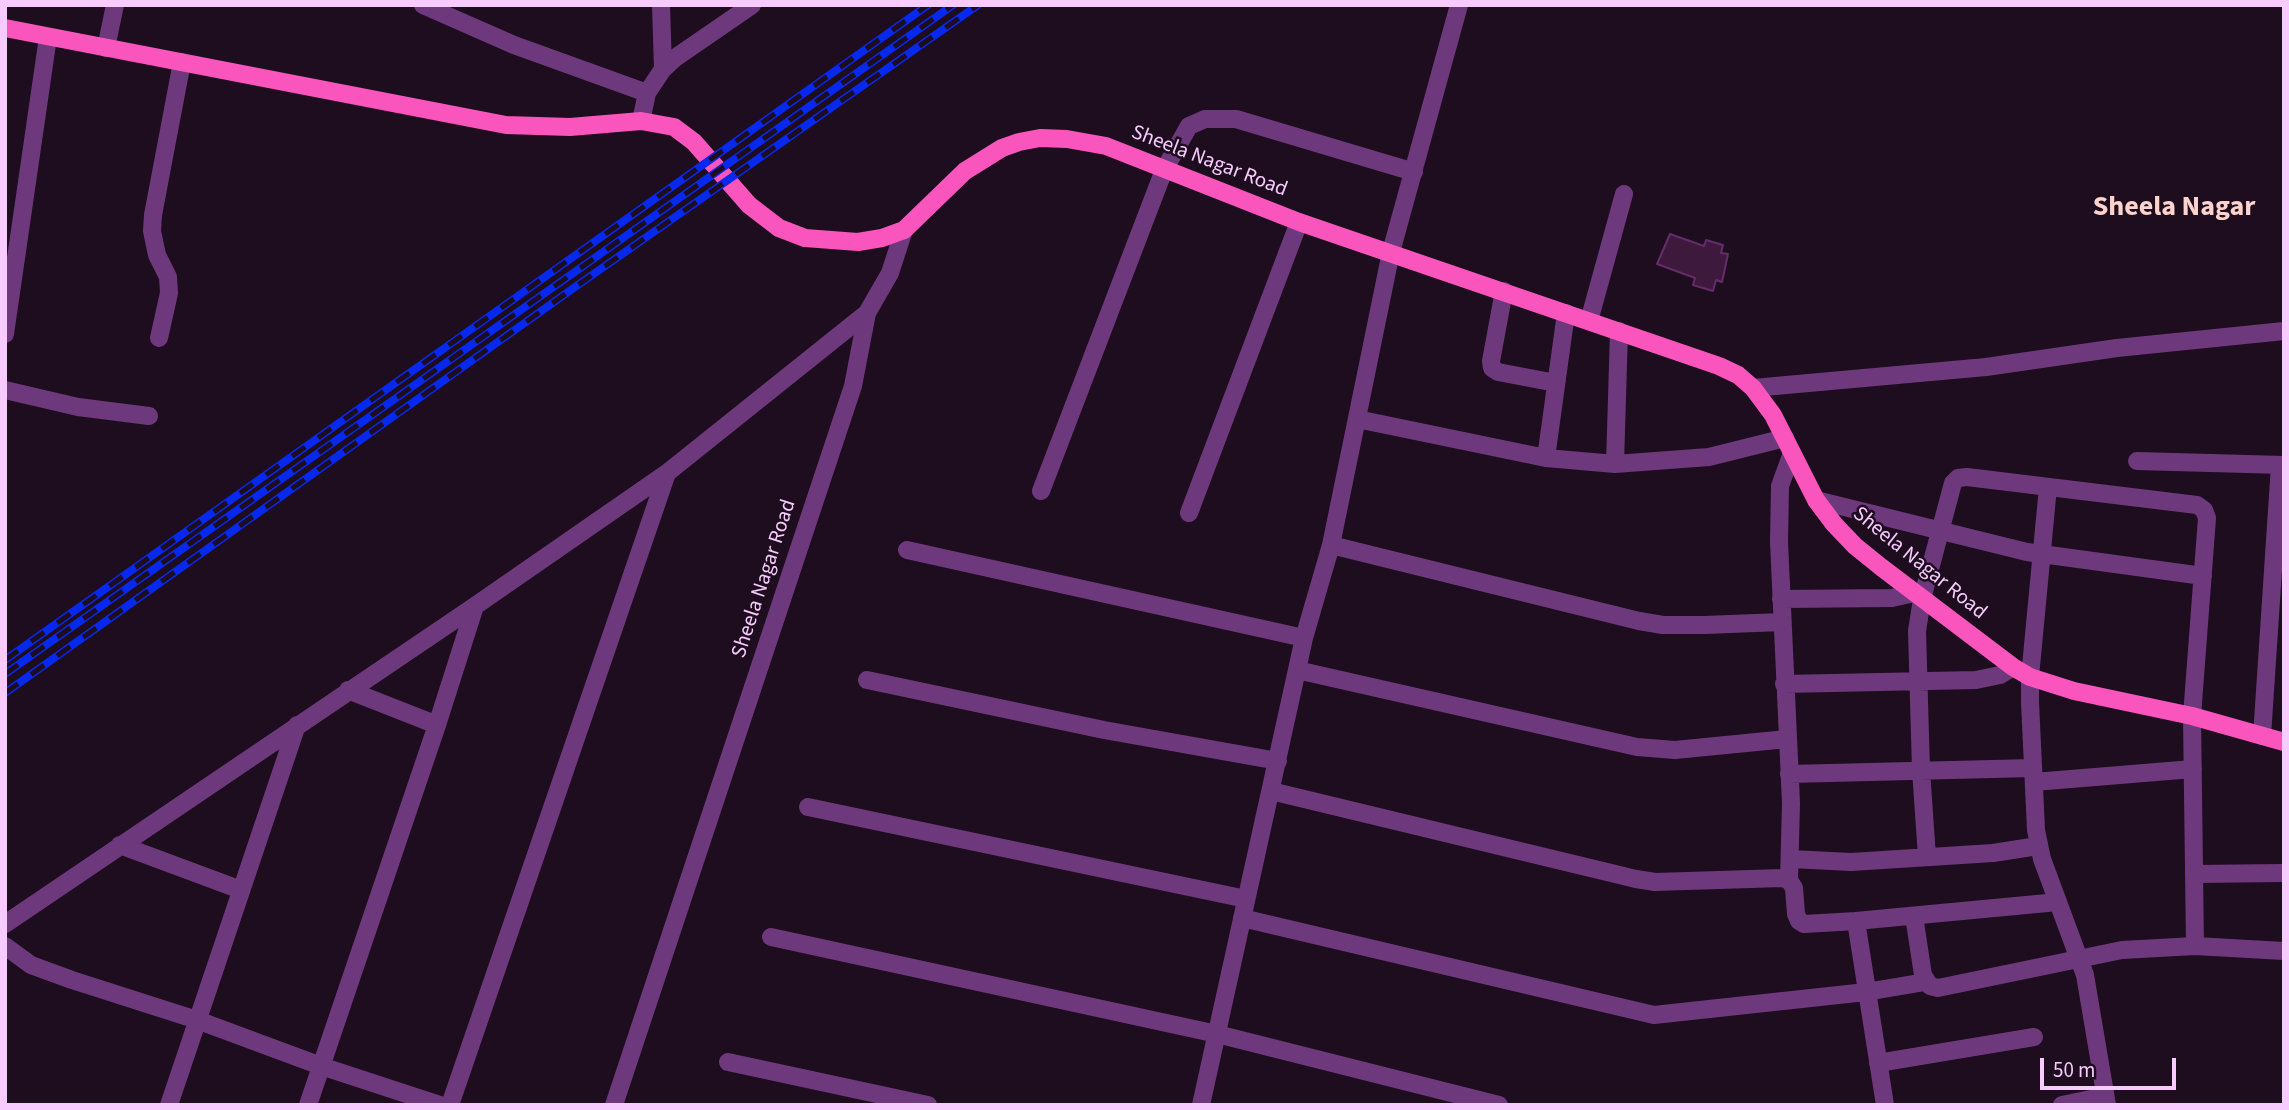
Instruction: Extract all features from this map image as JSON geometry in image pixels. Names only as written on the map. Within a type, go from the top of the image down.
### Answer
[{"type":"main road","points":[[5,28],[506,125],[570,127],[641,121],[674,127],[694,142],[749,205],[779,228],[804,238],[858,242],[904,230]]},
{"type":"main road","name":"Sheela Nagar Road","points":[[904,230],[964,171],[992,153],[1019,142],[1040,138],[1089,142],[1106,146],[1299,222],[1719,366],[1738,375],[1753,388],[1773,415],[1816,500],[1855,546],[2013,667],[2030,677],[2074,691],[2192,716],[2284,742]]},
{"type":"street","points":[[106,48],[115,5]]},
{"type":"street","points":[[423,5],[514,45],[648,93]]},
{"type":"street","points":[[661,5],[663,69]]},
{"type":"street","points":[[641,121],[648,93],[663,69],[752,5]]},
{"type":"street","points":[[1201,1105],[1304,638],[1331,545],[1391,252],[1459,5]]},
{"type":"street","points":[[5,334],[48,37]]},
{"type":"street","points":[[159,338],[169,293],[168,277],[152,232],[153,215],[182,62]]},
{"type":"street","points":[[1041,491],[1164,170],[1189,126],[1205,119],[1226,118],[1259,125],[1414,172]]},
{"type":"street","points":[[1589,321],[1624,194]]},
{"type":"street","points":[[1189,513],[1299,222]]},
{"type":"street","name":"Sheela Nagar Road","points":[[614,1105],[853,386],[866,313],[890,273],[904,230]]},
{"type":"street","points":[[1504,291],[1492,368],[1498,372],[1556,383]]},
{"type":"street","points":[[5,923],[667,473],[866,313]]},
{"type":"street","points":[[1546,458],[1566,313]]},
{"type":"street","points":[[1615,464],[1619,331]]},
{"type":"street","points":[[1753,388],[1986,368],[2117,348],[2284,331]]},
{"type":"street","points":[[5,390],[78,407],[149,416]]},
{"type":"street","points":[[1356,419],[1546,458],[1615,464],[1709,457],[1788,445],[1780,486],[1781,599],[1791,859],[1789,880]]},
{"type":"street","points":[[2137,461],[2282,465],[2262,736]]},
{"type":"street","points":[[450,1105],[667,473]]},
{"type":"street","points":[[1927,857],[1921,770],[1918,596],[1942,531],[1953,483],[1958,478],[1967,477],[2197,505],[2204,510],[2207,518],[2192,716],[2195,946]]},
{"type":"street","points":[[2048,487],[2030,677],[2038,846],[2080,958],[2089,991],[2106,1101],[2062,1105]]},
{"type":"street","points":[[1816,500],[2041,555],[2203,576]]},
{"type":"street","points":[[1331,545],[1651,623],[1704,625],[1782,622]]},
{"type":"street","points":[[907,550],[1304,638]]},
{"type":"street","points":[[1781,599],[1918,596]]},
{"type":"street","points":[[308,1105],[475,606]]},
{"type":"street","points":[[1784,684],[1976,680],[2000,675],[2013,667]]},
{"type":"street","points":[[1297,670],[1637,747],[1675,750],[1787,739]]},
{"type":"street","points":[[866,680],[1104,730],[1278,761]]},
{"type":"street","points":[[348,690],[437,725]]},
{"type":"street","points":[[169,1105],[297,725]]},
{"type":"street","points":[[1789,774],[1921,770],[2033,775],[2193,769]]},
{"type":"street","points":[[1271,791],[1636,879],[1655,882],[1782,877],[1789,880],[1794,888],[1796,915],[1804,924],[2058,902]]},
{"type":"street","points":[[808,807],[1245,900]]},
{"type":"street","points":[[120,845],[241,890]]},
{"type":"street","points":[[1791,859],[1835,863],[1993,853],[2038,846]]},
{"type":"street","points":[[2194,874],[2284,873]]},
{"type":"street","points":[[1914,916],[1926,982],[1938,988],[2122,950],[2195,946],[2284,951]]},
{"type":"street","points":[[1242,918],[1654,1015],[1866,992],[1926,982]]},
{"type":"street","points":[[1856,921],[1885,1105]]},
{"type":"street","points":[[771,937],[1217,1034],[1499,1105]]},
{"type":"street","points":[[5,946],[31,965],[440,1105]]},
{"type":"street","points":[[1878,1063],[2034,1037]]},
{"type":"street","points":[[728,1062],[928,1105]]},
{"type":"building","points":[[1670,234],[1704,246],[1706,240],[1723,245],[1721,253],[1728,254],[1722,282],[1716,280],[1713,291],[1693,285],[1695,278],[1657,264]]},
{"type":"railway","points":[[5,660],[928,5]]},
{"type":"railway","points":[[5,674],[953,5]]},
{"type":"railway","points":[[5,693],[575,287],[978,5]]},
{"type":"district","name":"Sheela Nagar","points":[[2174,209]]}]
